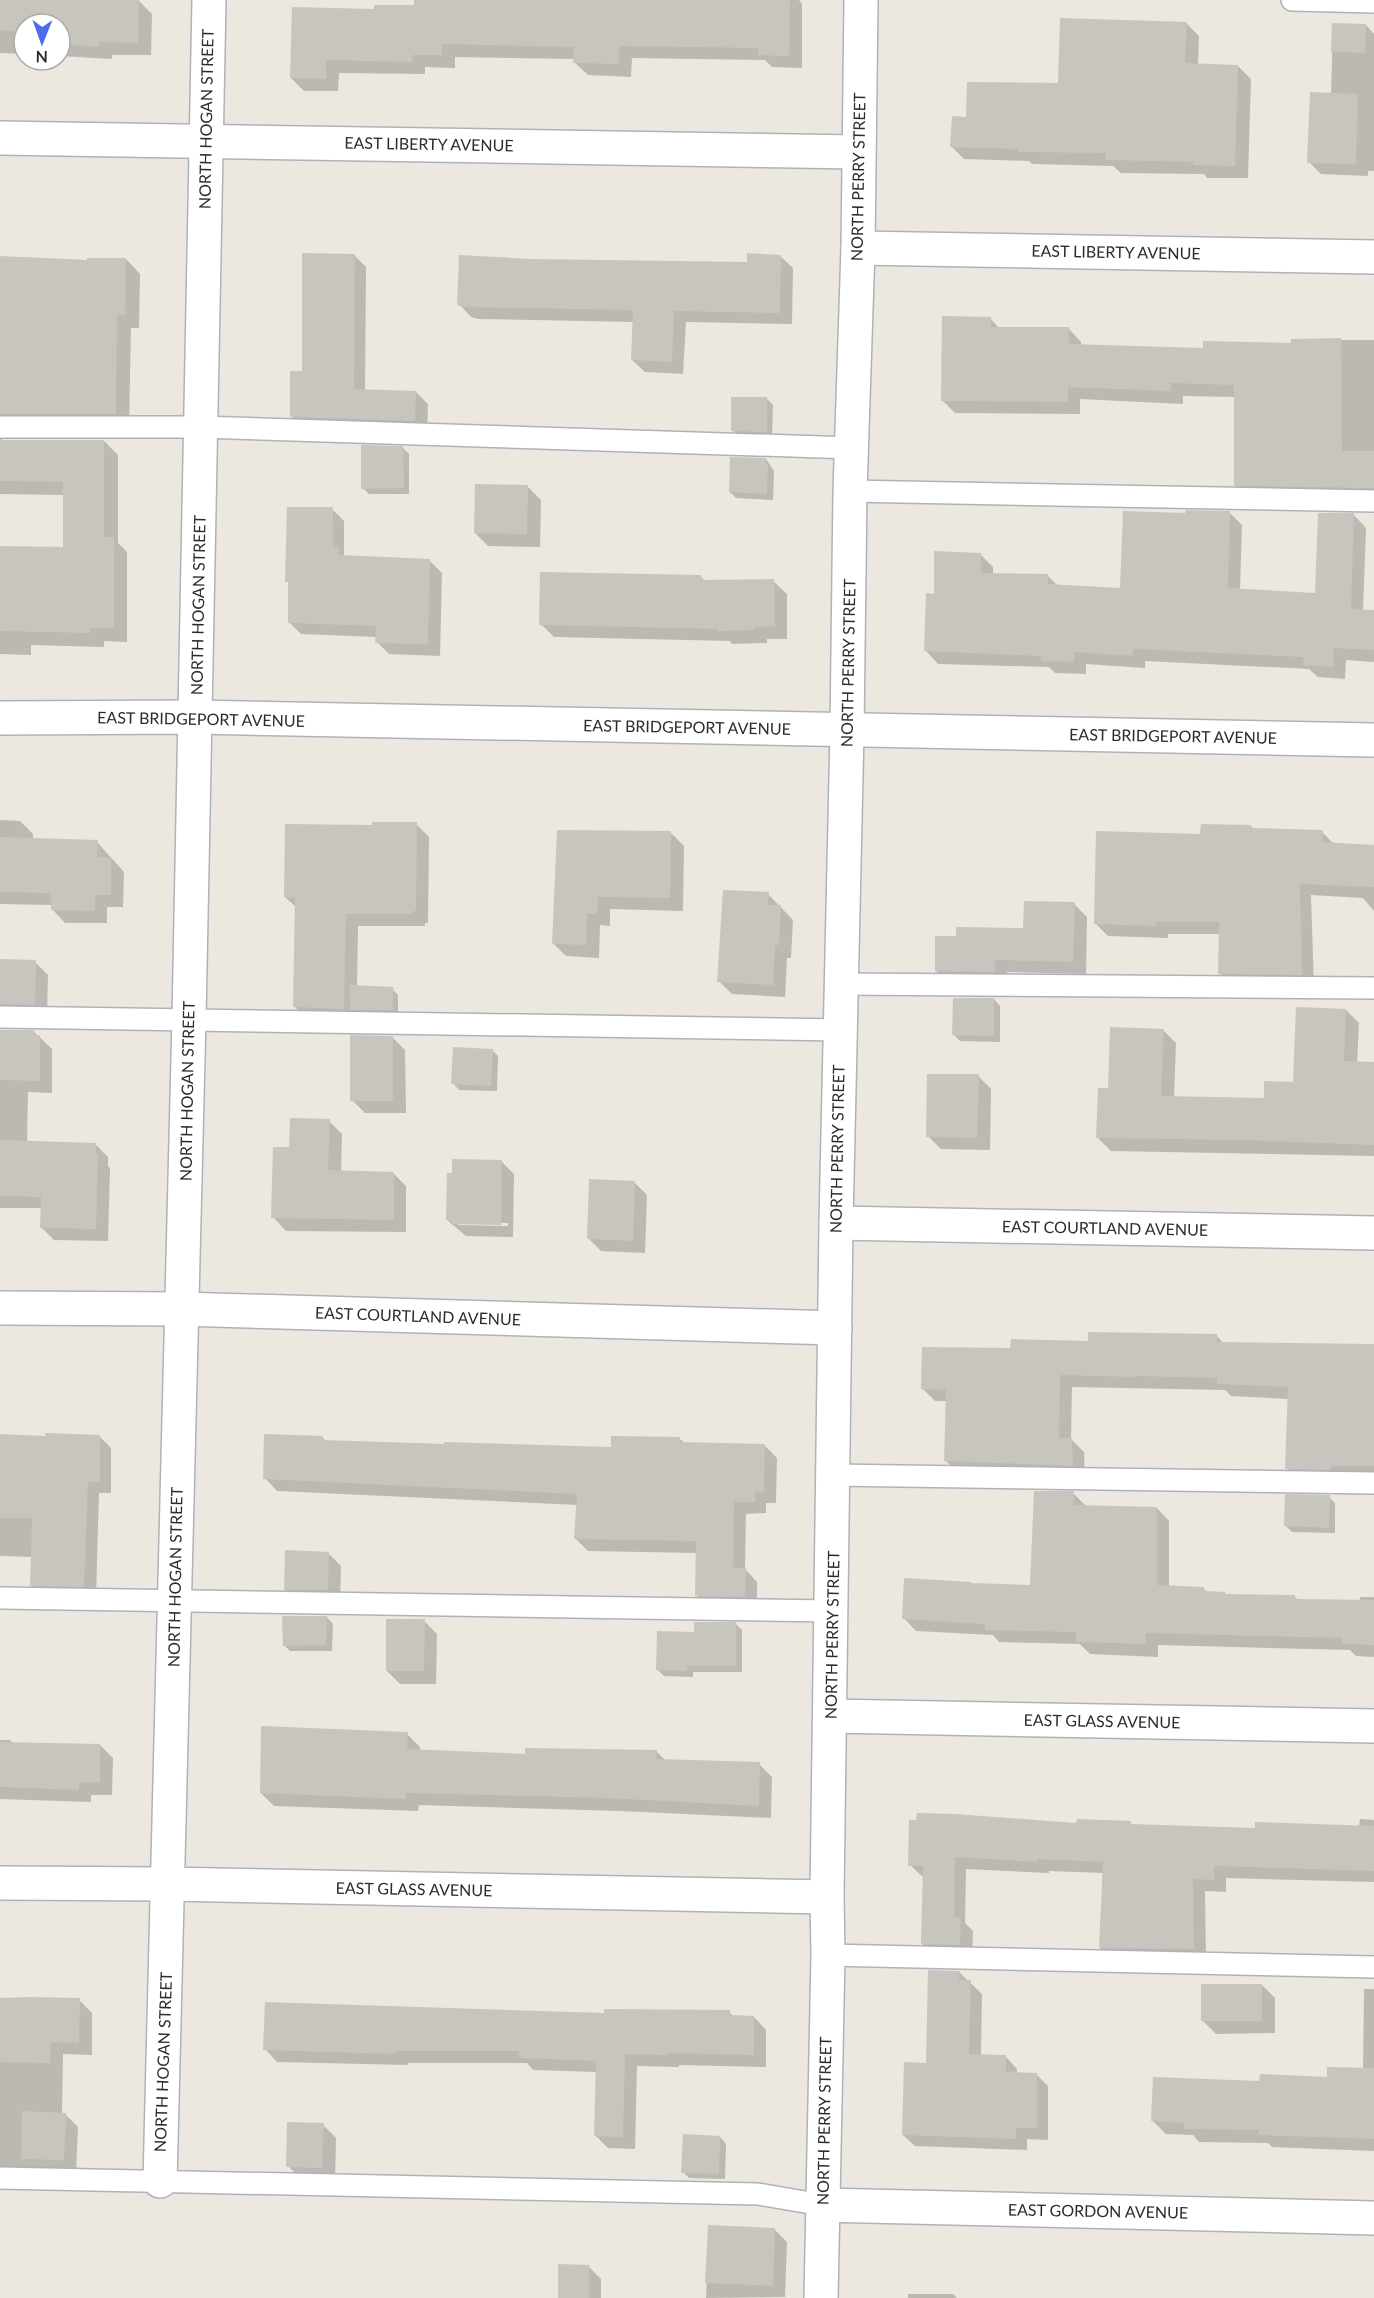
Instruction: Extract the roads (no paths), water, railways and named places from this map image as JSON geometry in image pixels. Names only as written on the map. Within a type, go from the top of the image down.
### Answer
[{"type":"street","name":"NORTH HOGAN STREET","points":[[160,2181],[196,717],[209,0]]},
{"type":"street","name":"NORTH PERRY STREET","points":[[821,2298],[828,1955],[836,1223],[850,491],[858,248],[861,0]]},
{"type":"street","name":"EAST LIBERTY AVENUE","points":[[0,138],[858,152]]},
{"type":"street","name":"EAST LIBERTY AVENUE","points":[[858,248],[1374,257]]},
{"type":"street","name":"EAST BRIDGEPORT AVENUE","points":[[0,718],[196,717],[1374,740]]},
{"type":"street","name":"EAST COURTLAND AVENUE","points":[[836,1223],[1374,1233]]},
{"type":"street","name":"EAST COURTLAND AVENUE","points":[[0,1308],[181,1309],[835,1328]]},
{"type":"street","name":"EAST GLASS AVENUE","points":[[831,1716],[1374,1726]]},
{"type":"street","name":"EAST GLASS AVENUE","points":[[0,1883],[168,1884],[827,1897]]},
{"type":"street","name":"EAST GORDON AVENUE","points":[[822,2205],[1374,2218]]},
{"type":"lane","points":[[1292,0],[1374,2]]},
{"type":"lane","points":[[0,426],[201,428],[852,448]]},
{"type":"lane","points":[[850,491],[1374,501]]},
{"type":"lane","points":[[841,984],[1374,988]]},
{"type":"lane","points":[[0,1017],[840,1030]]},
{"type":"lane","points":[[833,1475],[1374,1483]]},
{"type":"lane","points":[[0,1598],[832,1611]]},
{"type":"lane","points":[[828,1955],[1374,1967]]},
{"type":"lane","points":[[0,2178],[758,2194],[822,2205]]}]
